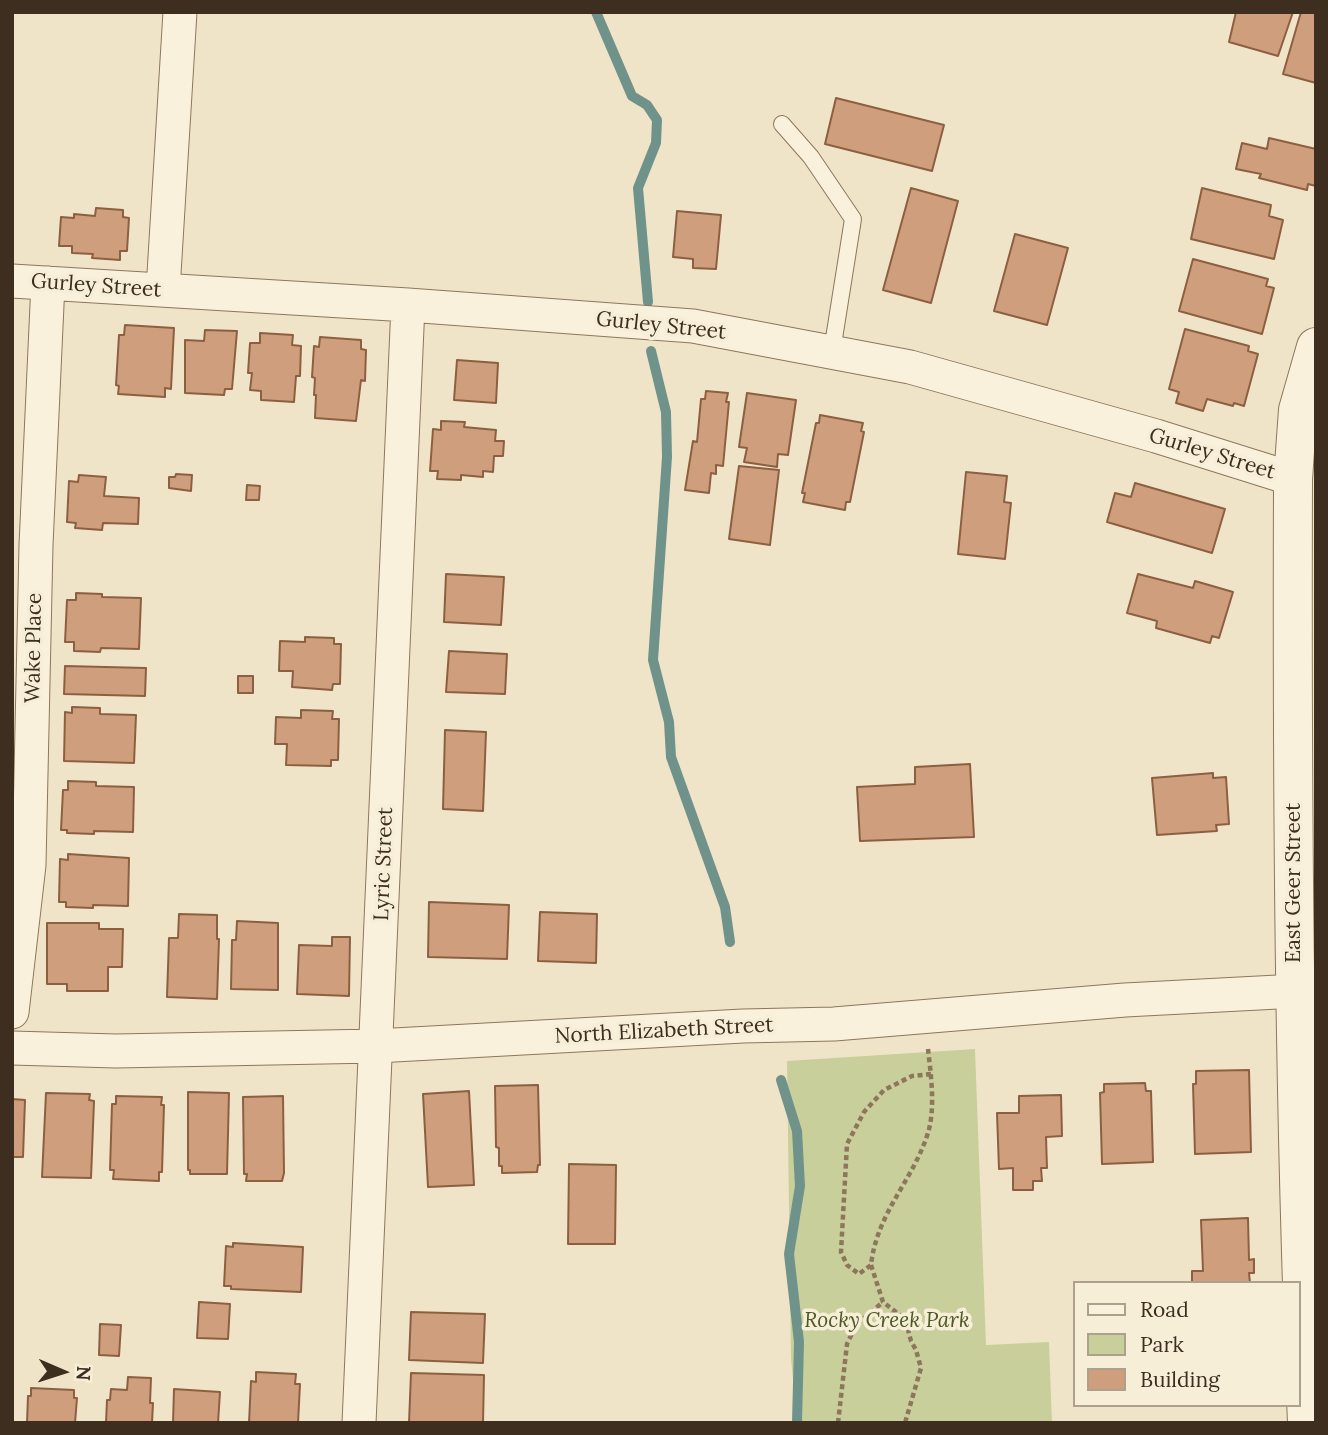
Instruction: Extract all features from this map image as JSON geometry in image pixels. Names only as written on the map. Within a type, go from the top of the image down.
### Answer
[{"type":"street","points":[[163,290],[180,12]]},
{"type":"street","name":"Gurley Street","points":[[12,281],[408,305],[693,326],[910,367],[1156,436],[1293,479]]},
{"type":"street","name":"Wake Place","points":[[12,1012],[29,865],[36,545],[48,284]]},
{"type":"street","name":"Lyric Street","points":[[359,1423],[408,305]]},
{"type":"street","name":"East Geer Street","points":[[1307,1423],[1299,1233],[1305,990],[1293,479],[1298,410],[1316,346]]},
{"type":"street","name":"North Elizabeth Street","points":[[12,1048],[116,1051],[376,1046],[743,1026],[834,1024],[1125,1000],[1305,990]]},
{"type":"lane","points":[[782,124],[811,157],[853,219],[832,351]]},
{"type":"path","points":[[905,1423],[922,1368],[905,1318],[883,1302],[870,1265],[873,1244],[889,1206],[928,1136],[931,1118],[931,1074],[926,1017]]},
{"type":"path","points":[[870,1265],[859,1273],[847,1265],[841,1252],[847,1144],[864,1112],[884,1090],[912,1076],[931,1074]]},
{"type":"path","points":[[838,1423],[847,1344],[856,1325],[883,1302]]},
{"type":"green space","name":"Rocky Creek Park","points":[[975,1049],[986,1345],[1049,1342],[1052,1423],[797,1423],[791,1358],[787,1061]]},
{"type":"building","points":[[1236,12],[1293,12],[1278,56],[1229,42]]},
{"type":"building","points":[[1301,12],[1316,12],[1316,83],[1283,74]]},
{"type":"building","points":[[836,98],[944,125],[932,171],[825,144]]},
{"type":"building","points":[[1269,138],[1316,149],[1316,186],[1308,184],[1307,190],[1259,178],[1261,174],[1236,169],[1242,143],[1267,149]]},
{"type":"building","points":[[911,188],[958,201],[931,303],[883,290]]},
{"type":"building","points":[[1202,188],[1271,205],[1269,216],[1283,220],[1274,259],[1191,239]]},
{"type":"building","points":[[96,208],[123,210],[123,217],[129,218],[127,251],[120,251],[120,260],[92,258],[93,254],[72,253],[72,246],[59,246],[61,217],[74,218],[74,214],[95,216]]},
{"type":"building","points":[[677,211],[721,215],[716,269],[693,268],[693,259],[673,257]]},
{"type":"building","points":[[1015,234],[1068,248],[1047,325],[994,311]]},
{"type":"building","points":[[1193,259],[1268,279],[1266,286],[1274,288],[1262,334],[1179,311]]},
{"type":"building","points":[[125,325],[174,328],[171,389],[165,388],[165,397],[118,394],[119,386],[116,385],[119,335],[124,335]]},
{"type":"building","points":[[1185,329],[1249,346],[1248,351],[1258,354],[1244,406],[1207,399],[1203,411],[1176,403],[1179,392],[1169,389]]},
{"type":"building","points":[[205,330],[237,331],[232,389],[225,389],[224,395],[185,393],[185,340],[204,341]]},
{"type":"building","points":[[260,333],[293,335],[292,345],[301,346],[300,376],[296,376],[294,402],[261,400],[261,391],[250,390],[250,343],[260,343]]},
{"type":"building","points":[[320,337],[361,340],[361,349],[366,350],[365,381],[361,380],[356,421],[315,418],[315,378],[312,377],[314,346],[319,347]]},
{"type":"building","points":[[457,360],[498,363],[496,403],[454,400]]},
{"type":"building","points":[[706,391],[728,393],[726,402],[729,402],[723,466],[716,465],[716,474],[711,473],[709,493],[685,490],[693,441],[697,442],[701,399],[705,399]]},
{"type":"building","points":[[747,393],[796,400],[788,455],[778,454],[777,467],[744,462],[747,448],[739,447]]},
{"type":"building","points":[[820,415],[863,423],[861,431],[864,432],[850,502],[846,502],[845,510],[803,502],[805,493],[802,493]]},
{"type":"building","points":[[441,421],[465,422],[464,427],[496,430],[495,441],[504,441],[503,456],[494,456],[493,472],[483,471],[483,477],[461,475],[461,480],[437,479],[438,471],[430,471],[433,429],[441,430]]},
{"type":"building","points":[[739,466],[779,470],[770,545],[729,539]]},
{"type":"building","points":[[966,472],[1007,476],[1004,502],[1011,503],[1005,559],[958,554]]},
{"type":"building","points":[[176,474],[192,475],[191,491],[169,488],[169,477],[175,477]]},
{"type":"building","points":[[79,475],[106,477],[104,496],[139,498],[138,524],[103,523],[102,530],[75,528],[76,523],[67,522],[69,481],[78,482]]},
{"type":"building","points":[[1135,483],[1225,509],[1212,553],[1107,522],[1115,493],[1131,497]]},
{"type":"building","points":[[247,485],[260,486],[259,500],[246,500]]},
{"type":"building","points":[[446,574],[504,577],[501,625],[444,622]]},
{"type":"building","points":[[1138,574],[1193,588],[1195,581],[1233,592],[1219,638],[1212,636],[1210,643],[1156,628],[1157,621],[1127,613]]},
{"type":"building","points":[[76,593],[141,598],[139,649],[101,648],[100,652],[74,651],[74,642],[65,642],[67,600],[76,600]]},
{"type":"building","points":[[305,637],[334,638],[334,644],[341,644],[340,684],[333,684],[332,690],[292,687],[293,671],[279,671],[280,641],[305,642]]},
{"type":"building","points":[[449,651],[507,654],[505,694],[446,692]]},
{"type":"building","points":[[65,666],[146,668],[145,696],[64,694]]},
{"type":"building","points":[[238,676],[253,676],[253,693],[238,693]]},
{"type":"building","points":[[72,707],[100,708],[100,714],[136,715],[134,763],[64,761],[65,712],[72,713]]},
{"type":"building","points":[[301,710],[333,711],[332,719],[339,719],[338,760],[331,760],[331,766],[286,765],[287,744],[275,744],[276,717],[301,718]]},
{"type":"building","points":[[445,730],[486,732],[483,811],[443,809]]},
{"type":"building","points":[[970,764],[974,837],[860,841],[857,787],[915,784],[915,767]]},
{"type":"building","points":[[1213,773],[1213,778],[1226,777],[1229,824],[1216,825],[1217,831],[1157,835],[1152,778]]},
{"type":"building","points":[[68,781],[96,782],[96,786],[134,787],[133,832],[94,831],[94,834],[67,833],[67,830],[61,830],[63,790],[68,790]]},
{"type":"building","points":[[68,854],[129,858],[128,906],[66,907],[66,902],[59,902],[60,859],[68,860]]},
{"type":"building","points":[[429,902],[509,905],[507,959],[428,957]]},
{"type":"building","points":[[540,912],[597,914],[596,963],[538,961]]},
{"type":"building","points":[[179,914],[217,915],[217,999],[167,997],[169,938],[178,938]]},
{"type":"building","points":[[237,921],[278,923],[278,990],[231,989],[232,940],[236,940]]},
{"type":"building","points":[[47,923],[99,923],[99,929],[123,929],[122,967],[108,967],[108,991],[67,991],[67,984],[47,984]]},
{"type":"building","points":[[332,937],[350,937],[349,996],[297,994],[299,945],[332,946]]},
{"type":"building","points":[[1249,1070],[1251,1152],[1195,1154],[1193,1084],[1196,1084],[1196,1071]]},
{"type":"building","points":[[1145,1083],[1146,1091],[1151,1091],[1153,1162],[1102,1164],[1100,1093],[1104,1092],[1104,1084]]},
{"type":"building","points":[[538,1085],[540,1165],[537,1172],[502,1173],[502,1166],[499,1166],[499,1148],[496,1147],[495,1086]]},
{"type":"building","points":[[469,1091],[474,1185],[428,1187],[423,1094]]},
{"type":"building","points":[[188,1092],[229,1093],[227,1174],[190,1174],[188,1170]]},
{"type":"building","points":[[46,1093],[90,1094],[89,1100],[94,1101],[91,1178],[42,1177]]},
{"type":"building","points":[[1061,1095],[1062,1136],[1046,1137],[1047,1168],[1041,1168],[1042,1181],[1033,1181],[1033,1190],[1013,1190],[1013,1168],[999,1169],[997,1113],[1019,1113],[1019,1096]]},
{"type":"building","points":[[116,1096],[162,1097],[162,1172],[159,1172],[159,1181],[113,1179],[114,1170],[110,1170],[112,1104],[116,1104]]},
{"type":"building","points":[[283,1096],[282,1181],[246,1181],[243,1097]]},
{"type":"building","points":[[12,1099],[25,1100],[23,1157],[12,1157]]},
{"type":"building","points":[[569,1164],[616,1165],[615,1244],[568,1244]]},
{"type":"building","points":[[1248,1218],[1249,1260],[1254,1259],[1254,1273],[1249,1273],[1250,1281],[1192,1281],[1192,1271],[1203,1271],[1201,1220]]},
{"type":"building","points":[[233,1243],[303,1247],[301,1292],[231,1289],[231,1286],[224,1286],[226,1246],[233,1247]]},
{"type":"building","points":[[199,1302],[230,1304],[228,1339],[197,1338]]},
{"type":"building","points":[[411,1312],[485,1314],[483,1363],[409,1360]]},
{"type":"building","points":[[100,1324],[121,1325],[119,1356],[99,1355]]},
{"type":"building","points":[[256,1372],[296,1374],[295,1384],[300,1384],[298,1423],[249,1423],[251,1381],[256,1382]]},
{"type":"building","points":[[411,1373],[484,1375],[483,1423],[409,1423]]},
{"type":"building","points":[[128,1377],[151,1378],[152,1423],[106,1423],[107,1400],[110,1400],[111,1389],[127,1390]]},
{"type":"building","points":[[31,1388],[74,1390],[74,1398],[77,1398],[75,1423],[27,1423]]},
{"type":"building","points":[[174,1389],[220,1392],[218,1423],[173,1423]]},
{"type":"waterway","points":[[596,12],[632,96],[647,105],[657,120],[656,143],[638,188],[648,302]]},
{"type":"waterway","points":[[651,351],[666,412],[667,457],[653,660],[669,722],[671,757],[725,907],[730,942]]},
{"type":"waterway","points":[[781,1080],[797,1131],[800,1186],[789,1254],[799,1342],[797,1423]]}]
